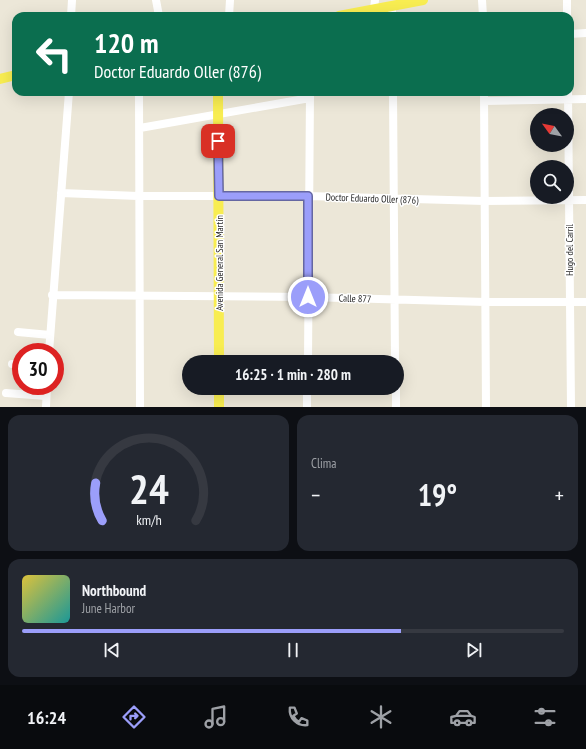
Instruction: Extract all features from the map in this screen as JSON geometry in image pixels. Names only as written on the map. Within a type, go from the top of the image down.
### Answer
[{"type":"main road","points":[[352,12],[375,5],[392,11],[423,0]]},
{"type":"main road","points":[[0,79],[12,77]]},
{"type":"main road","name":"Avenida General San Martín","points":[[218,96],[219,355]]},
{"type":"main road","points":[[219,395],[219,407]]},
{"type":"street","points":[[71,12],[72,0]]},
{"type":"street","points":[[156,0],[158,12]]},
{"type":"street","points":[[229,12],[230,0]]},
{"type":"street","points":[[482,0],[483,12]]},
{"type":"street","points":[[567,0],[567,12]]},
{"type":"street","points":[[574,34],[586,34]]},
{"type":"street","points":[[50,343],[52,295],[69,96]]},
{"type":"street","points":[[139,96],[140,128],[138,196],[140,407]]},
{"type":"street","points":[[140,128],[305,96]]},
{"type":"street","points":[[308,355],[308,196],[310,96]]},
{"type":"street","points":[[393,96],[395,355]]},
{"type":"street","points":[[484,96],[486,407]]},
{"type":"street","points":[[484,101],[568,96],[586,99]]},
{"type":"street","name":"Hugo del Carril","points":[[568,96],[569,160]]},
{"type":"street","name":"Doctor Eduardo Oller (876)","points":[[61,194],[138,196],[308,196],[484,201],[530,200]]},
{"type":"street","name":"Doctor Eduardo Oller (876)","points":[[574,200],[586,200]]},
{"type":"street","name":"Hugo del Carril","points":[[569,204],[571,407]]},
{"type":"street","name":"Calle 877","points":[[52,295],[308,297],[486,302],[586,302]]},
{"type":"street","points":[[18,332],[50,335]]},
{"type":"street","points":[[6,393],[46,396],[46,407]]},
{"type":"street","points":[[307,395],[307,407]]},
{"type":"street","points":[[396,395],[396,407]]},
{"type":"route","points":[[218,141],[219,196],[308,196],[308,297]]}]
